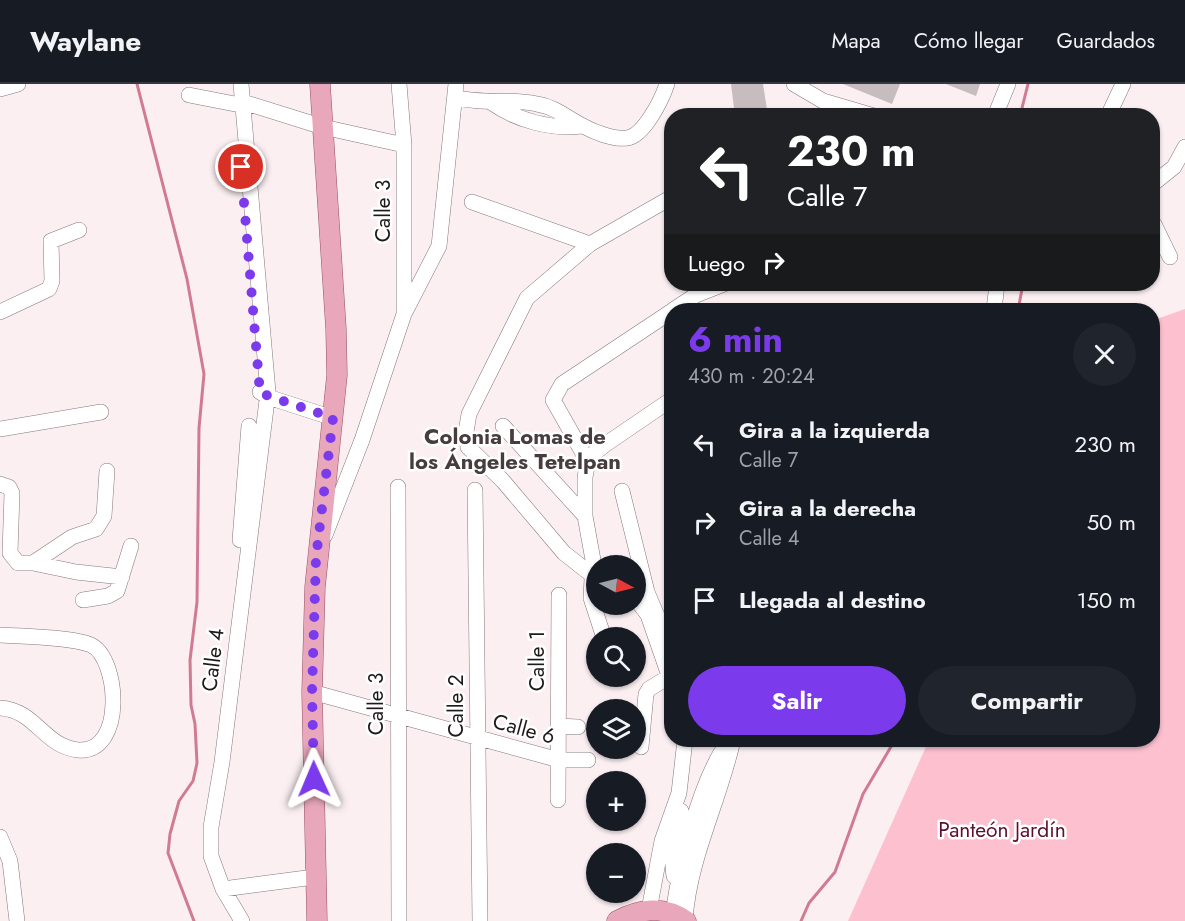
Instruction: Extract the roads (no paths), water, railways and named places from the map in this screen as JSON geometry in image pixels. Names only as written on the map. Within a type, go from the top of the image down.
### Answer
[{"type":"main road","points":[[317,921],[314,877],[312,692],[316,558],[337,375],[320,84]]},
{"type":"main road","points":[[617,921],[637,912],[649,910],[682,918]]},
{"type":"street","points":[[0,89],[18,84]]},
{"type":"street","name":"Calle 4","points":[[232,84],[239,103]]},
{"type":"street","name":"Calle 4","points":[[241,84],[239,103],[268,397],[222,762],[211,827],[211,856],[223,889],[242,921]]},
{"type":"street","name":"Calle 3","points":[[399,84],[404,145],[404,314]]},
{"type":"street","points":[[492,103],[503,101],[540,104],[561,112],[581,126],[616,138],[628,138],[638,133],[658,106],[667,84]]},
{"type":"street","points":[[794,84],[823,101],[847,108]]},
{"type":"street","points":[[998,108],[1008,84]]},
{"type":"street","points":[[1112,108],[1123,84]]},
{"type":"street","points":[[316,558],[362,440],[404,314],[439,246],[456,91],[492,103],[535,122],[557,127],[581,126]]},
{"type":"street","points":[[189,95],[239,103],[323,127],[404,145]]},
{"type":"street","points":[[535,122],[540,104]]},
{"type":"street","points":[[1160,178],[1174,167],[1185,147]]},
{"type":"street","points":[[472,202],[590,244]]},
{"type":"street","points":[[586,566],[574,561],[564,553],[503,481],[468,447],[466,432],[469,414],[527,298],[590,244],[664,202]]},
{"type":"street","points":[[0,312],[49,289],[52,281],[51,241],[79,230]]},
{"type":"street","points":[[1160,236],[1170,257]]},
{"type":"street","points":[[684,303],[706,291]]},
{"type":"street","points":[[588,462],[554,400],[556,392],[562,384],[664,316]]},
{"type":"street","points":[[268,397],[333,418]]},
{"type":"street","points":[[593,555],[585,516],[585,477],[588,462],[593,454],[606,444],[664,404]]},
{"type":"street","points":[[0,429],[101,412]]},
{"type":"street","points":[[240,607],[236,594],[249,426]]},
{"type":"street","points":[[503,426],[585,516]]},
{"type":"street","points":[[33,563],[72,537],[91,533],[101,524],[104,516],[107,471]]},
{"type":"street","points":[[0,484],[9,487],[12,493],[10,553],[18,563],[33,563],[76,572],[122,577]]},
{"type":"street","name":"Calle 3","points":[[398,487],[399,921]]},
{"type":"street","name":"Calle 2","points":[[475,490],[480,921]]},
{"type":"street","points":[[622,491],[633,555]]},
{"type":"street","points":[[83,600],[108,597],[117,591],[131,546]]},
{"type":"street","name":"Calle 1","points":[[558,800],[560,760],[559,595]]},
{"type":"street","points":[[646,603],[664,636]]},
{"type":"street","points":[[646,609],[664,660]]},
{"type":"street","points":[[0,634],[75,640],[92,645],[108,667],[112,710],[109,732],[104,740],[94,748],[78,750],[64,746],[44,734],[25,714],[14,709],[0,708]]},
{"type":"street","points":[[646,699],[649,689],[664,683]]},
{"type":"street","name":"Calle 6","points":[[312,692],[560,760],[588,760]]},
{"type":"street","points":[[558,726],[578,728]]},
{"type":"street","points":[[676,747],[680,766]]},
{"type":"street","points":[[682,918],[672,865],[682,804],[679,793],[684,747]]},
{"type":"street","points":[[677,889],[694,823],[720,753],[726,747]]},
{"type":"street","points":[[682,918],[696,862],[726,772],[731,747]]},
{"type":"street","points":[[649,910],[662,841],[679,793]]},
{"type":"street","points":[[0,837],[10,861],[17,921]]},
{"type":"street","points":[[223,889],[314,877]]},
{"type":"waterway","points":[[137,84],[187,279],[204,374],[199,428],[197,602],[190,660],[191,705],[195,724],[197,763],[193,781],[179,801],[170,834],[168,853],[194,921]]},
{"type":"waterway","points":[[1022,108],[1028,84]]},
{"type":"waterway","points":[[1019,303],[1022,291]]},
{"type":"waterway","points":[[801,921],[809,903],[835,872],[863,794],[891,747]]},
{"type":"district","name":"Colonia Lomas de los Ángeles Tetelpan","points":[[515,448]]},
{"type":"park label","name":"Panteón Jardín","points":[[1002,830]]}]
